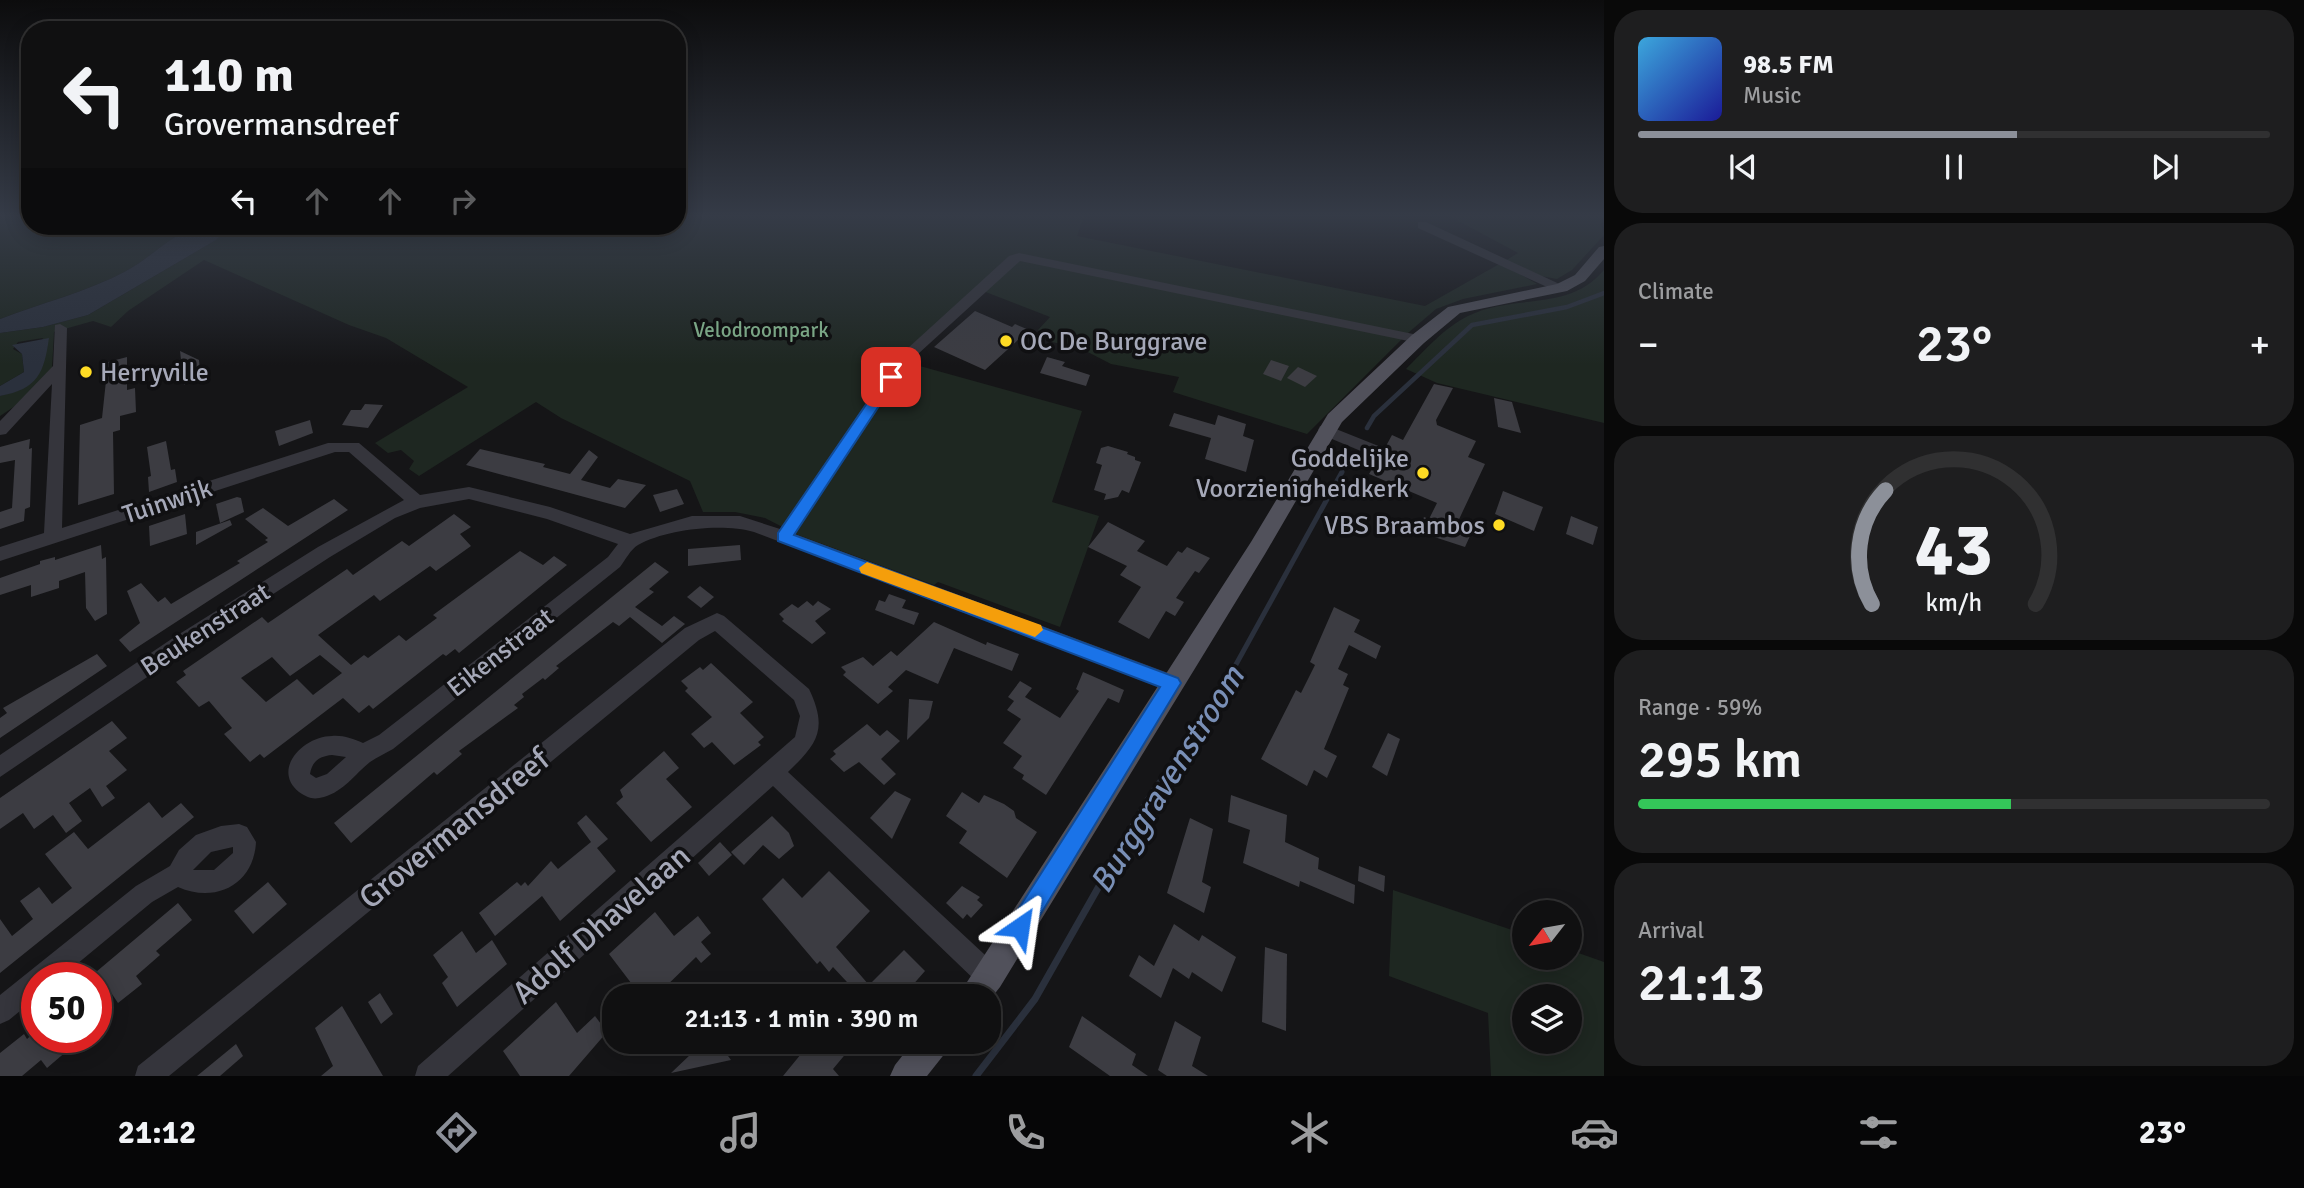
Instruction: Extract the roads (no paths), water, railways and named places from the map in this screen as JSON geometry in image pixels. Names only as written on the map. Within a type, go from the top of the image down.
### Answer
[{"type":"main road","points":[[982,984],[1266,536],[1326,430],[1418,339],[1454,310],[1561,288],[1580,278],[1592,264]]},
{"type":"main road","points":[[906,1076],[924,1054]]},
{"type":"street","points":[[784,537],[891,377],[913,351],[1007,264]]},
{"type":"street","points":[[1054,264],[1418,339]]},
{"type":"street","points":[[1509,264],[1561,288]]},
{"type":"street","points":[[53,537],[61,328]]},
{"type":"street","points":[[0,429],[60,367]]},
{"type":"street","points":[[1326,430],[1380,453]]},
{"type":"street","name":"Tuinwijk","points":[[0,554],[334,447],[354,447],[417,502]]},
{"type":"street","name":"Beukenstraat","points":[[0,767],[180,644],[324,552],[390,514],[417,502],[468,493],[550,513],[630,541]]},
{"type":"street","points":[[630,541],[673,527],[710,521],[740,522],[1172,683]]},
{"type":"street","name":"Eikenstraat","points":[[363,755],[386,742],[603,571],[630,541]]},
{"type":"street","name":"Grovermansdreef","points":[[148,1076],[692,634],[717,621],[762,658]]},
{"type":"street","name":"Adolf Dhavelaan","points":[[428,1076],[773,772],[804,741],[810,716],[802,695],[762,658]]},
{"type":"street","points":[[773,772],[979,984]]},
{"type":"street","points":[[61,962],[144,894],[178,874]]},
{"type":"street","points":[[0,1011],[21,994]]},
{"type":"water","points":[[175,264],[88,315],[43,327],[0,333],[0,319],[80,291],[135,265]]},
{"type":"water","points":[[49,338],[45,361],[37,378],[23,389],[0,396],[0,386],[24,372],[22,354],[12,345]]},
{"type":"waterway","name":"Burggravenstroom","points":[[1367,428],[1374,416],[1472,325],[1567,307],[1604,293]]},
{"type":"waterway","name":"Burggravenstroom","points":[[1212,708],[1342,472]]},
{"type":"waterway","name":"Burggravenstroom","points":[[976,1076],[1035,999],[1148,800],[1213,706]]},
{"type":"place","name":"OC De Burggrave","points":[[1006,341]]},
{"type":"place","name":"Herryville","points":[[86,372]]},
{"type":"place","name":"Goddelijke Voorzienigheidkerk","points":[[1423,473]]},
{"type":"place","name":"VBS Braambos","points":[[1499,525]]},
{"type":"park label","name":"Velodroompark","points":[[761,330]]}]
